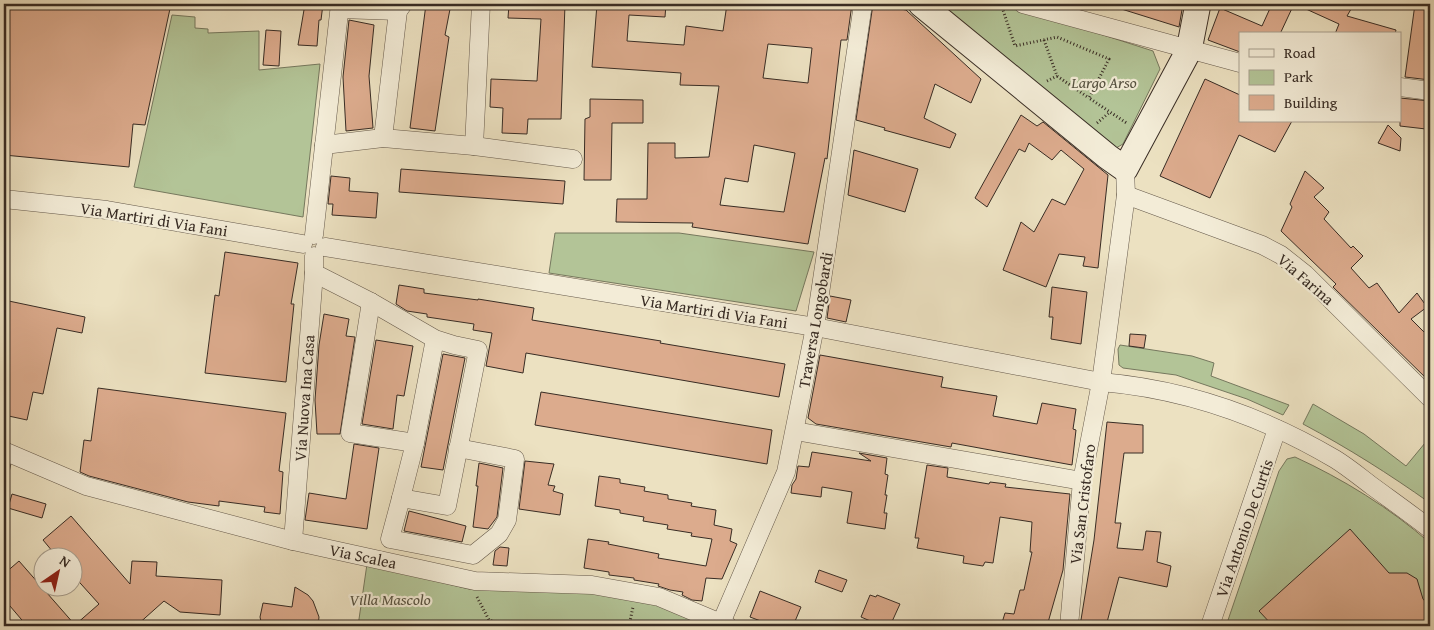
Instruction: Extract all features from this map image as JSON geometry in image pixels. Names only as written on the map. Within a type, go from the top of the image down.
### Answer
[{"type":"main road","points":[[921,4],[1101,152],[1125,169],[1189,50],[1198,4]]},
{"type":"street","points":[[474,146],[481,4]]},
{"type":"street","name":"Traversa Longobardi","points":[[725,625],[786,472],[816,328],[862,4]]},
{"type":"street","points":[[1023,4],[1060,9],[1189,50],[1239,63]]},
{"type":"street","points":[[340,6],[400,7],[383,138]]},
{"type":"street","name":"Via Nuova Ina Casa","points":[[293,541],[314,251],[340,6]]},
{"type":"street","points":[[1402,87],[1430,91]]},
{"type":"street","points":[[324,145],[383,138],[474,146],[573,159]]},
{"type":"street","points":[[1125,169],[1126,194]]},
{"type":"street","name":"Via San Cristofaro","points":[[1069,626],[1082,481],[1101,382],[1126,194]]},
{"type":"street","name":"Via Farina","points":[[1126,194],[1262,245],[1281,255],[1306,274],[1430,398]]},
{"type":"street","name":"Via Martiri di Via Fani","points":[[4,199],[107,210],[314,251],[816,328],[1101,382]]},
{"type":"street","points":[[314,251],[372,302],[435,339],[478,350],[447,506],[401,498]]},
{"type":"street","points":[[372,302],[350,433],[415,443]]},
{"type":"street","points":[[435,339],[415,443],[390,539],[472,555],[499,534],[508,520],[515,459],[458,448]]},
{"type":"street","points":[[1101,382],[1187,396],[1238,412],[1277,429],[1336,460],[1428,527]]},
{"type":"street","name":"Via Antonio De Curtis","points":[[1210,626],[1277,429]]},
{"type":"street","points":[[795,431],[1082,481]]},
{"type":"street","name":"Via Scalea","points":[[6,452],[86,486],[293,541],[475,581],[592,585],[659,597],[725,625]]},
{"type":"lane","points":[[4,472],[6,452]]},
{"type":"path","points":[[1001,4],[1015,46],[1057,37],[1110,58],[1089,98]]},
{"type":"path","points":[[1044,40],[1057,76],[1144,134]]},
{"type":"path","points":[[475,581],[471,587],[489,620],[509,626]]},
{"type":"path","points":[[629,626],[635,602]]},
{"type":"green space","name":"Largo Arso","points":[[935,4],[1007,4],[1153,51],[1160,69],[1123,144],[1116,148]]},
{"type":"green space","points":[[172,15],[195,17],[195,28],[208,29],[208,33],[259,31],[259,70],[320,64],[303,217],[134,187]]},
{"type":"green space","points":[[555,233],[679,233],[814,252],[796,311],[549,273]]},
{"type":"green space","points":[[1120,345],[1192,356],[1214,363],[1211,376],[1289,405],[1283,415],[1247,399],[1176,375],[1123,368],[1119,365],[1118,349]]},
{"type":"green space","points":[[1313,404],[1364,434],[1406,466],[1430,437],[1430,503],[1336,442],[1303,424]]},
{"type":"green space","points":[[1295,457],[1366,495],[1430,543],[1430,626],[1226,626],[1279,471],[1287,459]]},
{"type":"green space","name":"Villa Mascolo","points":[[367,564],[469,589],[570,590],[661,603],[708,626],[358,626]]},
{"type":"building","points":[[4,4],[171,4],[145,125],[133,124],[129,167],[4,155]]},
{"type":"building","points":[[305,4],[323,4],[321,20],[319,20],[317,46],[298,45]]},
{"type":"building","points":[[426,4],[451,4],[445,35],[449,37],[435,131],[410,128]]},
{"type":"building","points":[[509,4],[565,4],[561,119],[528,119],[527,134],[502,133],[503,108],[490,107],[491,79],[537,81],[541,19],[508,18]]},
{"type":"building","points":[[597,4],[666,4],[665,17],[629,15],[627,41],[684,45],[686,26],[723,31],[727,4],[852,4],[847,40],[841,40],[827,159],[825,158],[808,244],[692,227],[693,223],[616,222],[617,199],[647,199],[648,143],[675,143],[675,158],[709,157],[719,86],[680,85],[681,73],[592,67]],"holes":[[[768,44],[812,48],[808,83],[763,78]],[[754,145],[795,153],[784,212],[720,205],[725,178],[748,182]]]},
{"type":"building","points":[[873,4],[906,10],[981,79],[971,103],[935,84],[924,118],[956,134],[950,148],[884,130],[885,128],[856,120]]},
{"type":"building","points":[[1116,4],[1183,4],[1179,27],[1115,7]]},
{"type":"building","points":[[1272,4],[1294,4],[1281,32],[1239,32],[1239,52],[1208,40],[1220,8],[1262,26]]},
{"type":"building","points":[[1295,4],[1354,4],[1347,16],[1396,30],[1396,32],[1336,32],[1339,24]]},
{"type":"building","points":[[1415,4],[1430,4],[1430,80],[1405,77]]},
{"type":"building","points":[[349,20],[374,25],[369,76],[373,128],[346,131],[343,77]]},
{"type":"building","points":[[266,30],[281,31],[279,66],[263,65]]},
{"type":"building","points":[[1205,79],[1239,95],[1239,122],[1291,122],[1275,152],[1239,135],[1210,198],[1160,176]]},
{"type":"building","points":[[1402,98],[1430,101],[1430,126],[1426,125],[1426,129],[1400,126],[1400,122],[1402,122]]},
{"type":"building","points":[[590,99],[643,100],[643,123],[612,123],[611,180],[584,180],[585,119],[590,117]]},
{"type":"building","points":[[1021,115],[1037,126],[1043,122],[1108,175],[1098,268],[1083,266],[1085,257],[1059,254],[1046,287],[1003,270],[1021,222],[1034,232],[1052,199],[1065,205],[1084,169],[1061,150],[1052,160],[1029,143],[1025,152],[1019,149],[987,207],[975,198]]},
{"type":"building","points":[[1388,125],[1401,138],[1400,151],[1378,143]]},
{"type":"building","points":[[854,150],[918,169],[905,212],[848,195]]},
{"type":"building","points":[[401,169],[565,181],[563,204],[399,192]]},
{"type":"building","points":[[1305,171],[1324,188],[1314,197],[1329,212],[1324,219],[1351,248],[1353,246],[1363,256],[1351,268],[1369,288],[1377,283],[1399,313],[1417,293],[1427,307],[1411,319],[1430,338],[1430,382],[1333,287],[1336,284],[1281,231],[1292,207],[1290,204]]},
{"type":"building","points":[[331,176],[350,178],[349,191],[378,193],[376,218],[332,215],[333,204],[328,204]]},
{"type":"building","points":[[225,252],[298,263],[291,304],[294,304],[286,382],[205,373],[215,295],[219,296]]},
{"type":"building","points":[[399,285],[424,289],[424,293],[534,308],[532,320],[785,364],[779,397],[526,353],[523,373],[486,366],[492,333],[473,330],[474,324],[427,317],[427,314],[407,311],[396,304]]},
{"type":"building","points":[[1052,287],[1087,292],[1081,344],[1051,339],[1053,317],[1049,317]]},
{"type":"building","points":[[830,296],[851,300],[846,322],[827,318]]},
{"type":"building","points":[[4,300],[85,317],[82,333],[57,328],[43,394],[33,392],[27,420],[4,415]]},
{"type":"building","points":[[324,314],[349,319],[346,336],[355,337],[340,434],[317,434],[315,400],[319,345]]},
{"type":"building","points":[[1130,334],[1146,335],[1144,348],[1129,346]]},
{"type":"building","points":[[376,340],[413,346],[404,396],[397,395],[393,429],[362,424]]},
{"type":"building","points":[[443,354],[465,358],[443,470],[421,467]]},
{"type":"building","points":[[820,355],[943,377],[941,387],[997,396],[993,416],[1037,424],[1042,403],[1076,409],[1073,429],[1076,430],[1072,465],[952,443],[951,447],[816,424],[808,418]]},
{"type":"building","points":[[98,388],[286,413],[279,471],[283,472],[280,514],[264,512],[265,507],[219,501],[219,506],[188,502],[80,472],[84,440],[91,441]]},
{"type":"building","points":[[541,392],[772,430],[767,464],[535,425]]},
{"type":"building","points":[[1107,422],[1143,425],[1143,453],[1124,453],[1115,523],[1121,523],[1117,548],[1143,550],[1146,531],[1161,532],[1157,562],[1171,566],[1167,587],[1119,577],[1106,626],[1080,626],[1094,540]]},
{"type":"building","points":[[354,444],[379,448],[367,529],[305,520],[309,493],[346,499]]},
{"type":"building","points":[[812,452],[871,461],[859,453],[887,458],[885,474],[888,475],[885,495],[887,495],[884,513],[887,513],[885,529],[847,523],[852,492],[822,487],[821,497],[791,493],[798,466],[809,467]]},
{"type":"building","points":[[525,461],[554,464],[548,485],[555,486],[553,491],[563,494],[560,515],[519,509]]},
{"type":"building","points":[[479,463],[503,468],[497,517],[488,529],[473,527]]},
{"type":"building","points":[[927,465],[948,468],[947,477],[989,484],[990,482],[1006,484],[1005,487],[1070,494],[1063,570],[1047,626],[1001,626],[1005,613],[1014,614],[1020,590],[1024,590],[1032,552],[1030,552],[1032,522],[1000,517],[993,563],[985,562],[983,566],[963,563],[964,556],[917,548],[919,538],[915,538]]},
{"type":"building","points":[[599,476],[620,479],[620,483],[645,487],[644,491],[668,495],[668,499],[692,503],[691,506],[716,510],[714,525],[732,529],[730,541],[737,544],[722,579],[706,578],[702,601],[692,600],[682,595],[683,592],[658,586],[659,584],[609,575],[609,572],[584,568],[588,539],[659,554],[658,558],[706,566],[712,539],[691,536],[692,533],[667,529],[668,525],[643,521],[644,517],[620,513],[620,510],[595,506]]},
{"type":"building","points":[[12,494],[46,504],[42,518],[8,508]]},
{"type":"building","points":[[409,511],[466,526],[462,542],[404,531]]},
{"type":"building","points":[[71,516],[130,584],[132,561],[157,562],[156,576],[222,580],[220,615],[180,612],[164,601],[136,626],[27,626],[4,599],[4,574],[19,561],[32,576],[32,598],[51,598],[75,625],[99,604],[82,585],[82,548],[50,548],[43,540]]},
{"type":"building","points":[[1350,529],[1389,573],[1407,573],[1417,579],[1423,599],[1430,607],[1430,626],[1273,626],[1259,611]]},
{"type":"building","points":[[500,547],[509,548],[507,566],[493,565],[495,551]]},
{"type":"building","points":[[819,570],[847,580],[842,592],[815,582]]},
{"type":"building","points":[[295,587],[308,595],[313,601],[319,617],[318,626],[262,626],[260,617],[263,603],[292,607]]},
{"type":"building","points":[[760,591],[801,607],[793,626],[774,626],[750,617]]},
{"type":"building","points":[[870,595],[876,597],[877,595],[900,604],[890,626],[882,626],[861,617]]}]
